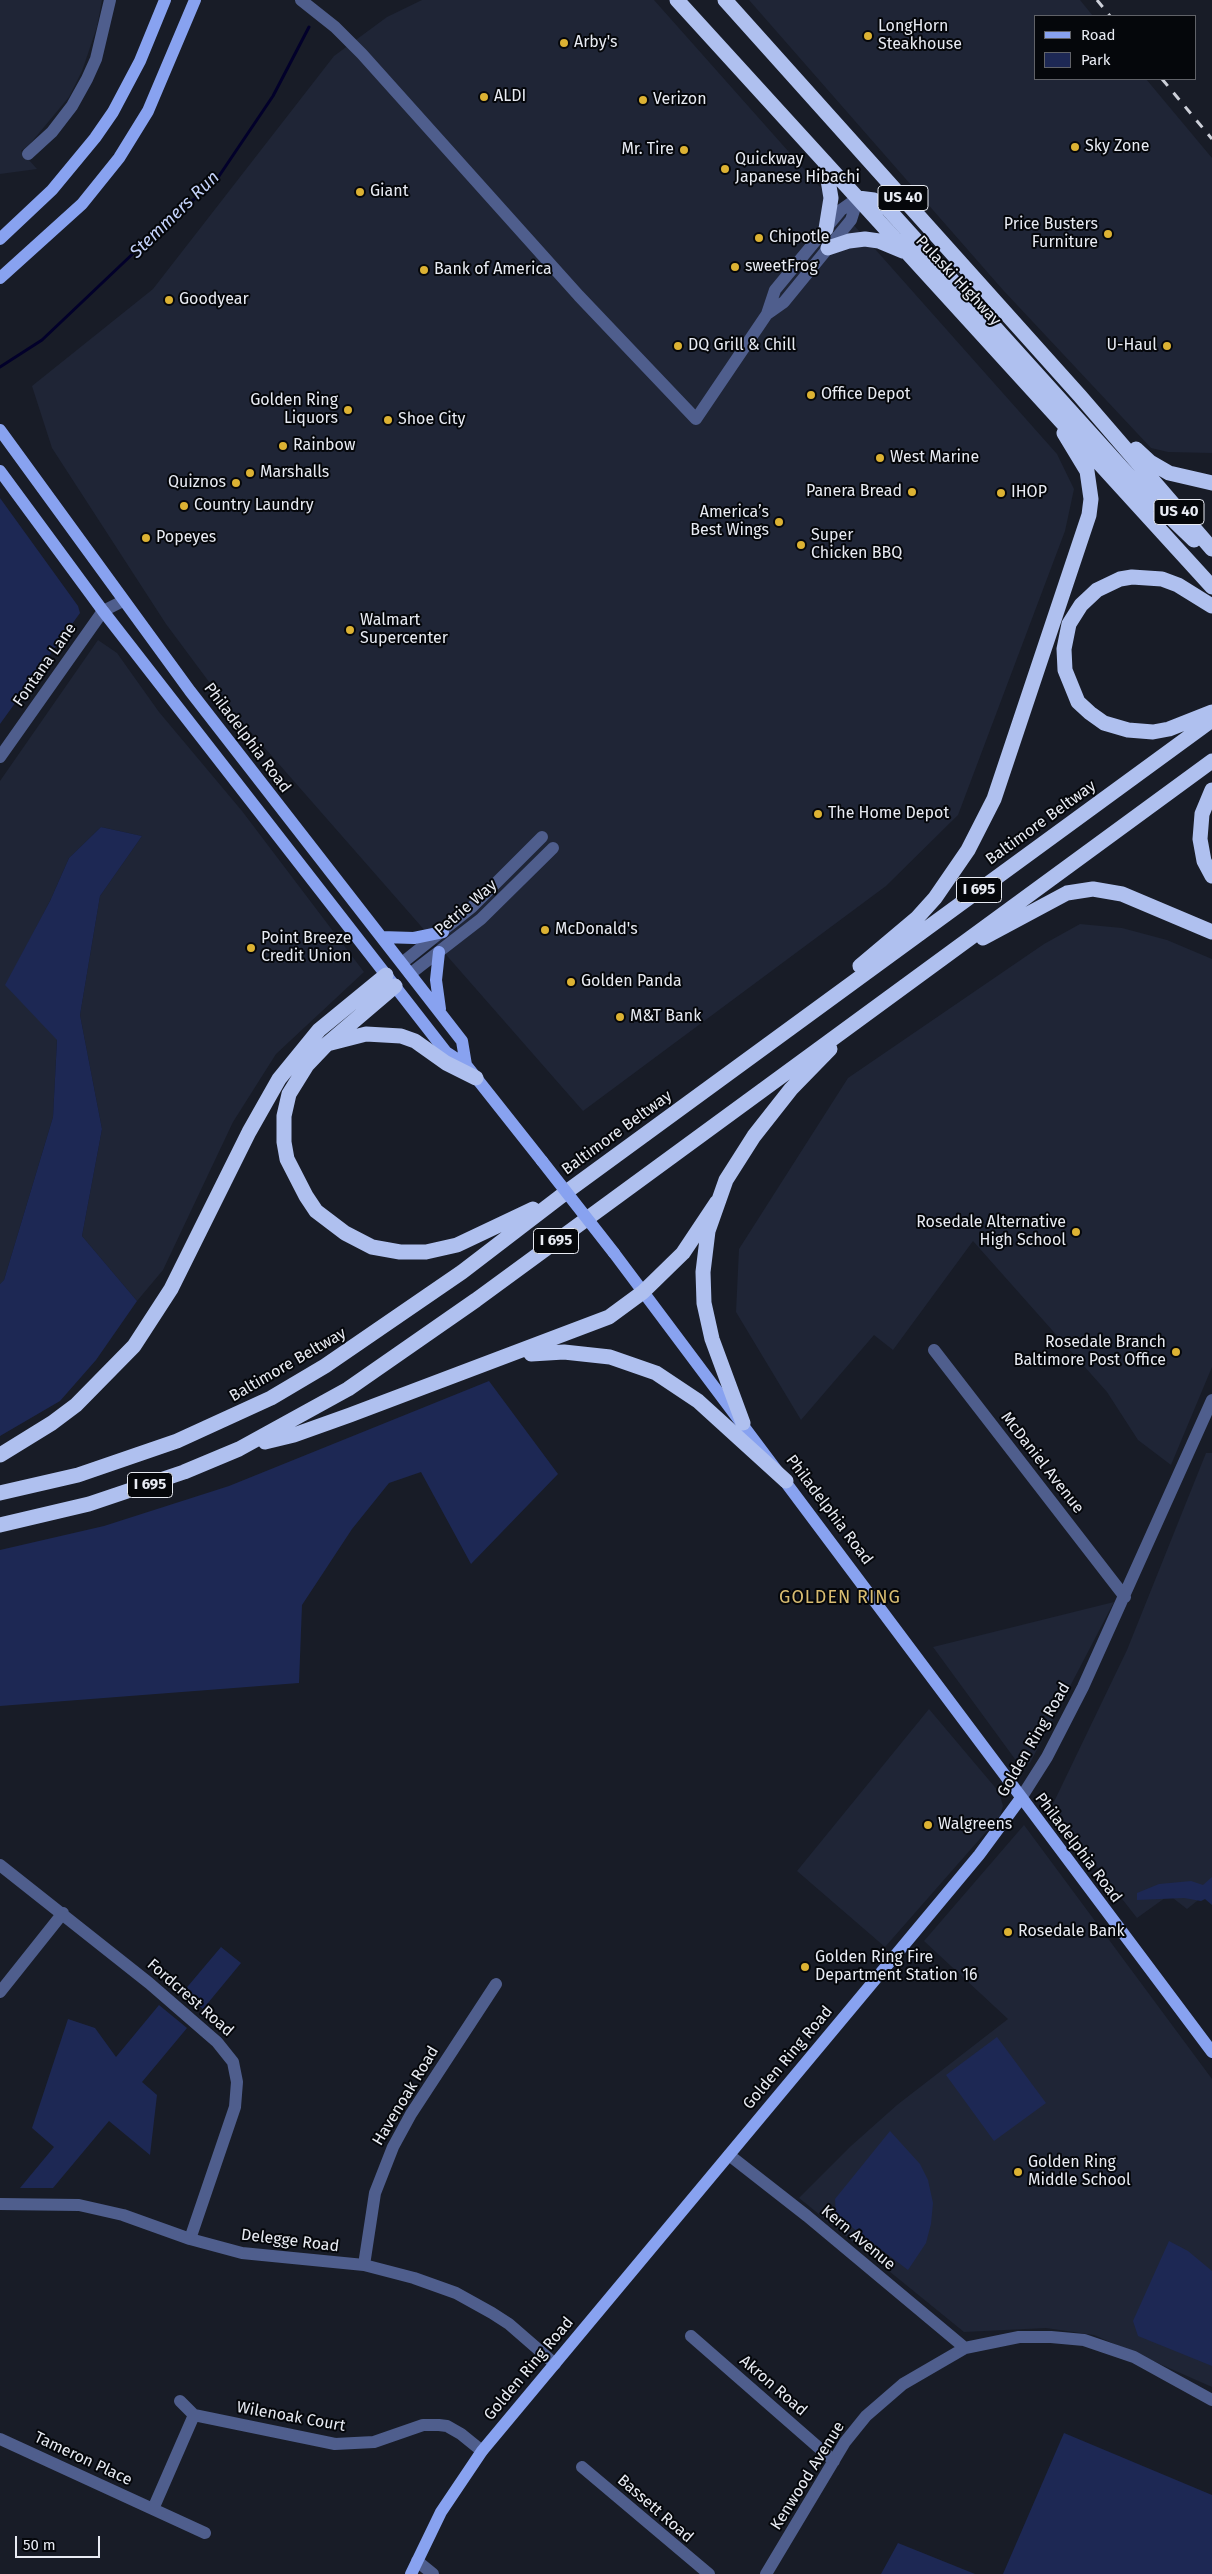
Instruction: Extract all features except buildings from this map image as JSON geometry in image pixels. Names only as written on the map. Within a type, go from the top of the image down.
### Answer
[{"type":"highway","name":"Pulaski Highway","points":[[676,0],[1212,587]]},
{"type":"highway","name":"Pulaski Highway","points":[[725,0],[1080,396],[1212,549]]},
{"type":"highway","points":[[825,161],[831,198],[826,229]]},
{"type":"highway","points":[[858,198],[874,200],[888,209],[1140,488],[1176,525],[1212,555]]},
{"type":"highway","points":[[828,248],[849,241],[865,239],[879,241],[909,254]]},
{"type":"highway","points":[[767,1046],[917,918],[935,898],[968,850],[994,799],[1086,528],[1091,499],[1088,477],[1078,455],[1033,389]]},
{"type":"highway","points":[[1080,396],[1150,462],[1169,473],[1212,483]]},
{"type":"highway","points":[[1212,606],[1178,585],[1162,579],[1132,577],[1120,579],[1097,590],[1081,605],[1069,624],[1064,649],[1065,670],[1078,702],[1090,714],[1104,723],[1128,730],[1153,732],[1169,729],[1212,712]]},
{"type":"highway","name":"Baltimore Beltway","points":[[0,1493],[78,1475],[138,1456],[215,1425],[277,1394],[377,1332],[1212,720]]},
{"type":"highway","name":"I 695","points":[[0,1524],[89,1504],[138,1489],[239,1449],[340,1394],[398,1356],[1212,761]]},
{"type":"highway","points":[[1212,790],[1202,814],[1200,840],[1204,861],[1212,876]]},
{"type":"highway","points":[[923,972],[1067,893],[1080,891],[1100,890],[1122,894],[1212,932]]},
{"type":"highway","points":[[391,980],[307,1065],[289,1094],[284,1116],[284,1142],[290,1166],[316,1210],[344,1233],[372,1247],[414,1253],[439,1250],[476,1238],[569,1190]]},
{"type":"highway","points":[[0,1455],[52,1423],[76,1405],[134,1346],[171,1289],[249,1132],[279,1079],[319,1030],[391,980]]},
{"type":"highway","points":[[239,1449],[294,1435],[495,1359],[546,1343],[609,1317],[643,1292],[683,1253],[717,1202],[740,1157],[770,1112],[862,1016]]},
{"type":"highway","points":[[327,1044],[366,1034],[401,1036],[415,1040],[446,1063],[476,1078]]},
{"type":"highway","points":[[717,1202],[704,1252],[704,1303],[712,1339],[743,1423]]},
{"type":"highway","points":[[495,1359],[544,1352],[587,1353],[630,1362],[656,1373],[698,1401],[786,1481]]},
{"type":"main road","points":[[0,239],[52,190],[95,138],[113,112],[140,61],[165,0]]},
{"type":"main road","points":[[2,278],[82,204],[119,158],[148,111],[196,1]]},
{"type":"main road","name":"Philadelphia Road","points":[[0,430],[123,601],[462,1041],[466,1065]]},
{"type":"main road","name":"Philadelphia Road","points":[[0,471],[103,611],[446,1052],[466,1065],[614,1253],[1212,2052]]},
{"type":"main road","points":[[381,937],[414,938],[443,932]]},
{"type":"main road","points":[[439,952],[436,980],[442,1014]]},
{"type":"main road","name":"Petrie Way","points":[[391,980],[402,963]]},
{"type":"main road","name":"Petrie Way","points":[[391,980],[410,974]]},
{"type":"main road","name":"Golden Ring Road","points":[[412,2574],[451,2495],[482,2451],[978,1854],[1021,1798]]},
{"type":"street","points":[[28,154],[52,132],[72,106],[87,79],[96,59],[110,0]]},
{"type":"street","points":[[301,0],[335,27],[362,54],[579,296],[696,419],[768,314],[775,290],[840,210],[858,198]]},
{"type":"street","points":[[768,314],[784,302],[851,220],[858,198]]},
{"type":"street","name":"Fontana Lane","points":[[0,757],[103,611],[123,601]]},
{"type":"street","name":"Petrie Way","points":[[402,963],[443,932],[488,892],[542,837]]},
{"type":"street","name":"Petrie Way","points":[[410,974],[481,919],[553,848]]},
{"type":"street","name":"McDaniel Avenue","points":[[934,1350],[1125,1597]]},
{"type":"street","name":"Golden Ring Road","points":[[1021,1798],[1061,1732],[1125,1597],[1212,1400]]},
{"type":"street","name":"Fordcrest Road","points":[[0,1865],[63,1914],[210,2035],[233,2062],[237,2082],[235,2107],[190,2239]]},
{"type":"street","points":[[0,1992],[63,1914]]},
{"type":"street","name":"Havenoak Road","points":[[364,2265],[375,2193],[393,2147],[416,2106],[496,1984]]},
{"type":"street","name":"Kern Avenue","points":[[729,2155],[807,2216],[965,2348]]},
{"type":"street","name":"Delegge Road","points":[[0,2204],[36,2203],[86,2206],[123,2215],[190,2239],[242,2253],[364,2265],[435,2284],[468,2299],[509,2324],[555,2364]]},
{"type":"street","name":"Akron Road","points":[[691,2336],[834,2461]]},
{"type":"street","name":"Kenwood Avenue","points":[[766,2574],[856,2428],[890,2394],[919,2372],[965,2348],[986,2342],[1026,2337],[1084,2340],[1134,2357],[1212,2400]]},
{"type":"street","points":[[153,2509],[194,2416],[180,2401]]},
{"type":"street","name":"Wilenoak Court","points":[[194,2416],[313,2440],[346,2444],[374,2442],[423,2426],[439,2424],[448,2426],[461,2434],[482,2451]]},
{"type":"street","name":"Tameron Place","points":[[0,2439],[205,2533]]},
{"type":"street","name":"Bassett Road","points":[[582,2468],[709,2574]]},
{"type":"street","points":[[417,2561],[433,2574]]},
{"type":"shaded area","points":[[0,0],[102,0],[97,27],[82,71],[69,97],[29,145],[21,151],[37,169],[0,174]]},
{"type":"shaded area","points":[[422,0],[654,0],[1057,454],[1074,489],[1065,531],[958,815],[886,886],[583,1111],[221,698],[166,624],[52,448],[32,386],[153,289],[334,56],[387,17]]},
{"type":"shaded area","points":[[749,0],[1080,0],[1092,15],[1034,15],[1034,80],[1147,80],[1212,158],[1212,453],[1168,452],[1151,448],[1003,290]]},
{"type":"shaded area","points":[[98,640],[117,653],[159,712],[242,811],[364,972],[276,1054],[233,1122],[163,1270],[137,1301],[82,1236],[102,1129],[80,1015],[100,896],[142,836],[101,827],[69,858],[50,901],[6,985],[57,1039],[53,1117],[4,1280],[0,1284],[0,781]]},
{"type":"shaded area","points":[[1080,924],[1122,928],[1167,940],[1212,959],[1212,1367],[1171,1465],[1138,1440],[1107,1392],[973,1241],[893,1350],[874,1335],[801,1420],[736,1312],[739,1249],[848,1078],[1044,944]]},
{"type":"shaded area","points":[[1206,1453],[1212,1453],[1212,1889],[1187,1909],[1169,1895],[1137,1918],[1051,1808],[1127,1650]]},
{"type":"shaded area","points":[[1114,1602],[1030,1763],[1020,1766],[933,1647]]},
{"type":"shaded area","points":[[929,1709],[999,1792],[1003,1806],[1000,1816],[885,1947],[797,1871]]},
{"type":"shaded area","name":"Golden Ring Middle School","points":[[1024,1825],[1212,2079],[1212,2387],[1094,2335],[1046,2328],[964,2332],[799,2198],[851,2146],[897,2105],[1008,2019],[924,1941]]},
{"type":"green space","points":[[0,498],[78,606],[80,613],[0,724]]},
{"type":"green space","points":[[101,827],[142,836],[100,896],[80,1015],[102,1129],[82,1236],[137,1301],[96,1360],[60,1401],[0,1436],[0,1284],[4,1280],[53,1117],[57,1040],[5,985],[50,901],[69,858]]},
{"type":"green space","points":[[489,1381],[558,1474],[471,1564],[421,1472],[389,1483],[352,1529],[302,1605],[299,1683],[0,1706],[0,1550],[104,1526],[229,1486]]},
{"type":"green space","points":[[1212,1877],[1212,1905],[1205,1899],[1201,1901],[1184,1898],[1137,1900],[1137,1893],[1159,1884],[1191,1881],[1203,1885]]},
{"type":"green space","points":[[221,1947],[241,1963],[203,2009],[183,1992]]},
{"type":"green space","points":[[159,2005],[187,2028],[142,2082],[157,2095],[150,2155],[109,2121],[53,2188],[20,2188],[54,2147],[32,2128],[68,2019],[95,2028],[116,2057]]},
{"type":"green space","points":[[997,2037],[1046,2103],[994,2141],[946,2075]]},
{"type":"green space","points":[[890,2131],[920,2164],[928,2180],[933,2203],[931,2224],[926,2243],[908,2270],[836,2215],[835,2199]]},
{"type":"green space","points":[[1169,2241],[1188,2251],[1212,2271],[1212,2366],[1138,2336],[1133,2321]]},
{"type":"green space","points":[[1064,2433],[1212,2495],[1212,2574],[1003,2574]]},
{"type":"green space","points":[[898,2543],[975,2574],[881,2574]]},
{"type":"waterway","name":"Stemmers Run","points":[[0,367],[42,340],[141,246],[217,179],[273,96],[309,27]]},
{"type":"railway","points":[[1097,0],[1109,15]]},
{"type":"railway","points":[[1163,80],[1212,139]]},
{"type":"place","name":"LongHorn Steakhouse","points":[[868,36]]},
{"type":"place","name":"Arby's","points":[[564,43]]},
{"type":"place","name":"ALDI","points":[[484,97]]},
{"type":"place","name":"Verizon","points":[[643,100]]},
{"type":"place","name":"Sky Zone","points":[[1075,147]]},
{"type":"place","name":"Mr. Tire","points":[[684,150]]},
{"type":"place","name":"Quickway Japanese Hibachi","points":[[725,169]]},
{"type":"place","name":"Giant","points":[[360,192]]},
{"type":"place","name":"Price Busters Furniture","points":[[1108,234]]},
{"type":"place","name":"Chipotle","points":[[759,238]]},
{"type":"place","name":"sweetFrog","points":[[735,267]]},
{"type":"place","name":"Bank of America","points":[[424,270]]},
{"type":"place","name":"Goodyear","points":[[169,300]]},
{"type":"place","name":"DQ Grill & Chill","points":[[678,346]]},
{"type":"place","name":"U-Haul","points":[[1167,346]]},
{"type":"place","name":"Office Depot","points":[[811,395]]},
{"type":"place","name":"Golden Ring Liquors","points":[[348,410]]},
{"type":"place","name":"Shoe City","points":[[388,420]]},
{"type":"place","name":"Rainbow","points":[[283,446]]},
{"type":"place","name":"West Marine","points":[[880,458]]},
{"type":"place","name":"Marshalls","points":[[250,473]]},
{"type":"place","name":"Quiznos","points":[[236,483]]},
{"type":"place","name":"Panera Bread","points":[[912,492]]},
{"type":"place","name":"IHOP","points":[[1001,493]]},
{"type":"place","name":"Country Laundry","points":[[184,506]]},
{"type":"place","name":"America’s Best Wings","points":[[779,522]]},
{"type":"place","name":"Popeyes","points":[[146,538]]},
{"type":"place","name":"Super Chicken BBQ","points":[[801,545]]},
{"type":"place","name":"Walmart Supercenter","points":[[350,630]]},
{"type":"place","name":"The Home Depot","points":[[818,814]]},
{"type":"place","name":"McDonald's","points":[[545,930]]},
{"type":"place","name":"Point Breeze Credit Union","points":[[251,948]]},
{"type":"place","name":"Golden Panda","points":[[571,982]]},
{"type":"place","name":"M&T Bank","points":[[620,1017]]},
{"type":"place","name":"Rosedale Alternative High School","points":[[1076,1232]]},
{"type":"place","name":"Rosedale Branch Baltimore Post Office","points":[[1176,1352]]},
{"type":"place","name":"Walgreens","points":[[928,1825]]},
{"type":"place","name":"Rosedale Bank","points":[[1008,1932]]},
{"type":"place","name":"Golden Ring Fire Department Station 16","points":[[805,1967]]},
{"type":"place","name":"Golden Ring Middle School","points":[[1018,2172]]},
{"type":"district","name":"GOLDEN RING","points":[[840,1598]]}]
